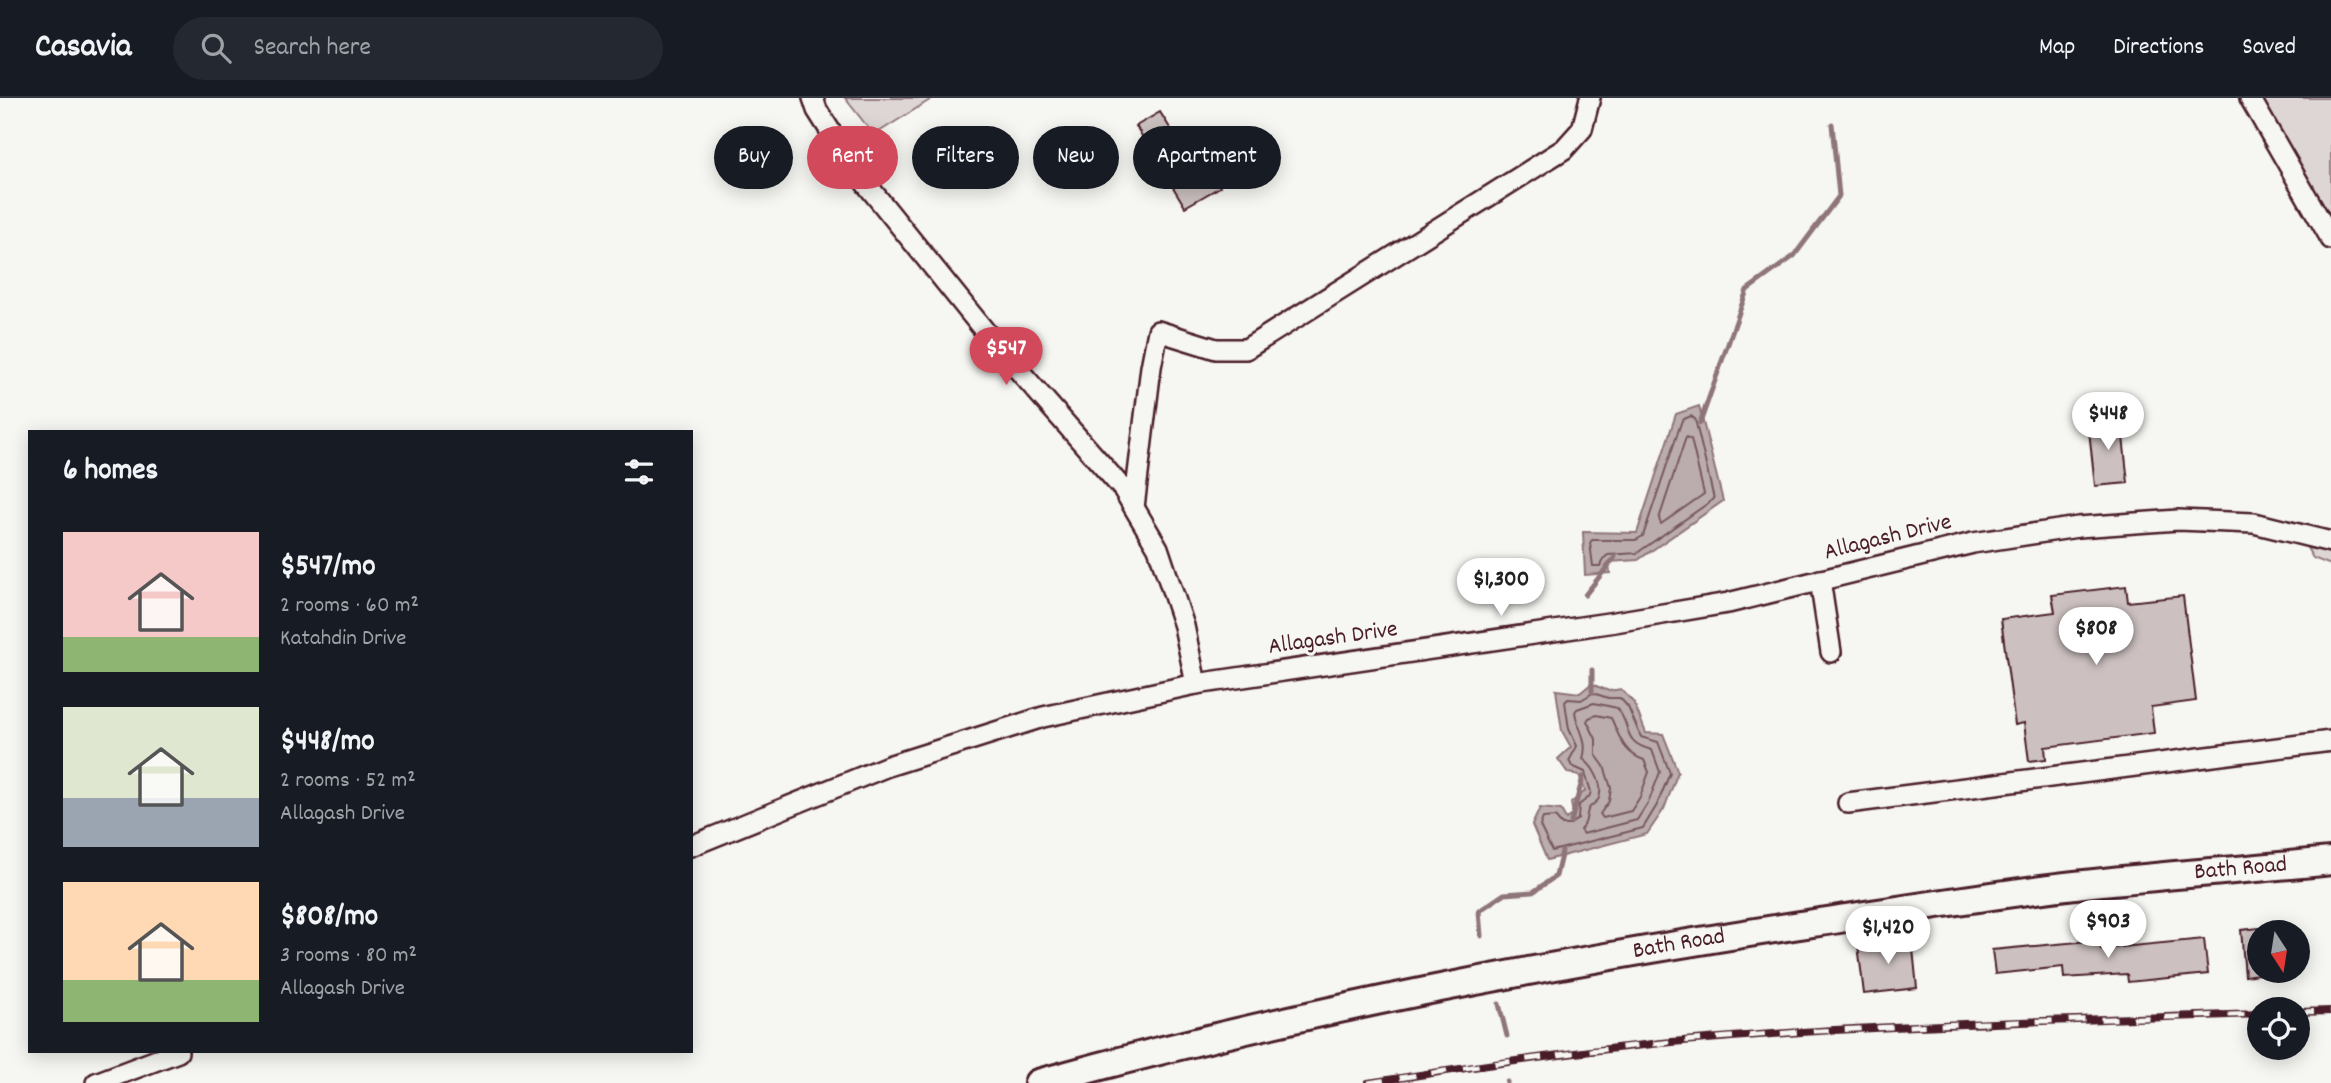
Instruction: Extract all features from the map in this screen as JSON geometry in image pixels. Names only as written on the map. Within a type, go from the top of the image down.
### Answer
[{"type":"main road","name":"Bath Road","points":[[1038,1083],[1255,1027],[1403,995],[1701,940],[2051,888],[2331,861]]},
{"type":"street","points":[[813,98],[817,110],[855,170],[992,340],[1123,489],[1158,548],[1184,626],[1196,684]]},
{"type":"street","points":[[1134,507],[1158,331],[1216,349],[1246,349],[1564,149],[1582,129],[1590,98]]},
{"type":"street","points":[[2250,98],[2331,239]]},
{"type":"street","name":"Allagash Drive","points":[[693,845],[901,762],[1043,717],[1196,684],[1728,603],[1973,543],[2078,527],[2166,521],[2254,523],[2331,542]]},
{"type":"street","points":[[1820,580],[1831,652]]},
{"type":"street","points":[[1848,803],[2331,741]]},
{"type":"street","points":[[96,1083],[175,1053]]},
{"type":"shaded area","points":[[845,98],[933,98],[888,126],[867,126]]},
{"type":"shaded area","points":[[2257,98],[2331,98],[2331,224]]},
{"type":"shaded area","points":[[2307,548],[2331,552],[2331,565],[2313,558]]},
{"type":"water","points":[[1699,406],[1723,501],[1638,560],[1609,562],[1610,573],[1585,575],[1583,532],[1637,533],[1676,414]]},
{"type":"water","points":[[1591,684],[1609,691],[1621,689],[1634,703],[1646,733],[1663,734],[1678,772],[1664,809],[1647,834],[1547,860],[1532,825],[1540,808],[1561,810],[1566,819],[1573,814],[1571,803],[1585,791],[1579,775],[1568,773],[1558,759],[1571,747],[1562,731],[1556,690],[1580,693]]},
{"type":"building","points":[[1160,112],[1169,126],[1136,126]]},
{"type":"building","points":[[1174,189],[1216,189],[1185,207]]},
{"type":"building","points":[[2121,418],[2128,483],[2095,486],[2088,421]]},
{"type":"building","points":[[2126,586],[2128,602],[2183,596],[2196,701],[2151,707],[2154,733],[2045,747],[2046,759],[2029,761],[2024,723],[2015,725],[2001,619],[2055,612],[2052,595]]},
{"type":"building","points":[[2247,929],[2245,976],[2241,930]]},
{"type":"building","points":[[1912,939],[1917,988],[1864,994],[1858,945]]},
{"type":"building","points":[[2204,939],[2208,974],[2128,982],[2127,974],[2064,978],[2063,967],[1995,974],[1992,950],[2100,940],[2101,949]]},
{"type":"waterway","points":[[1700,423],[1747,290],[1794,256],[1839,196],[1832,124]]},
{"type":"waterway","points":[[1585,595],[1615,557]]},
{"type":"waterway","points":[[1592,670],[1592,692]]},
{"type":"waterway","points":[[1571,822],[1583,777]]},
{"type":"waterway","points":[[1481,936],[1479,911],[1504,894],[1533,892],[1556,876],[1562,851]]},
{"type":"waterway","points":[[1499,1004],[1507,1036]]},
{"type":"railway","points":[[2310,1012],[2331,1011]]},
{"type":"railway","points":[[1368,1083],[1596,1050],[1745,1036],[1966,1024],[2247,1014]]}]
